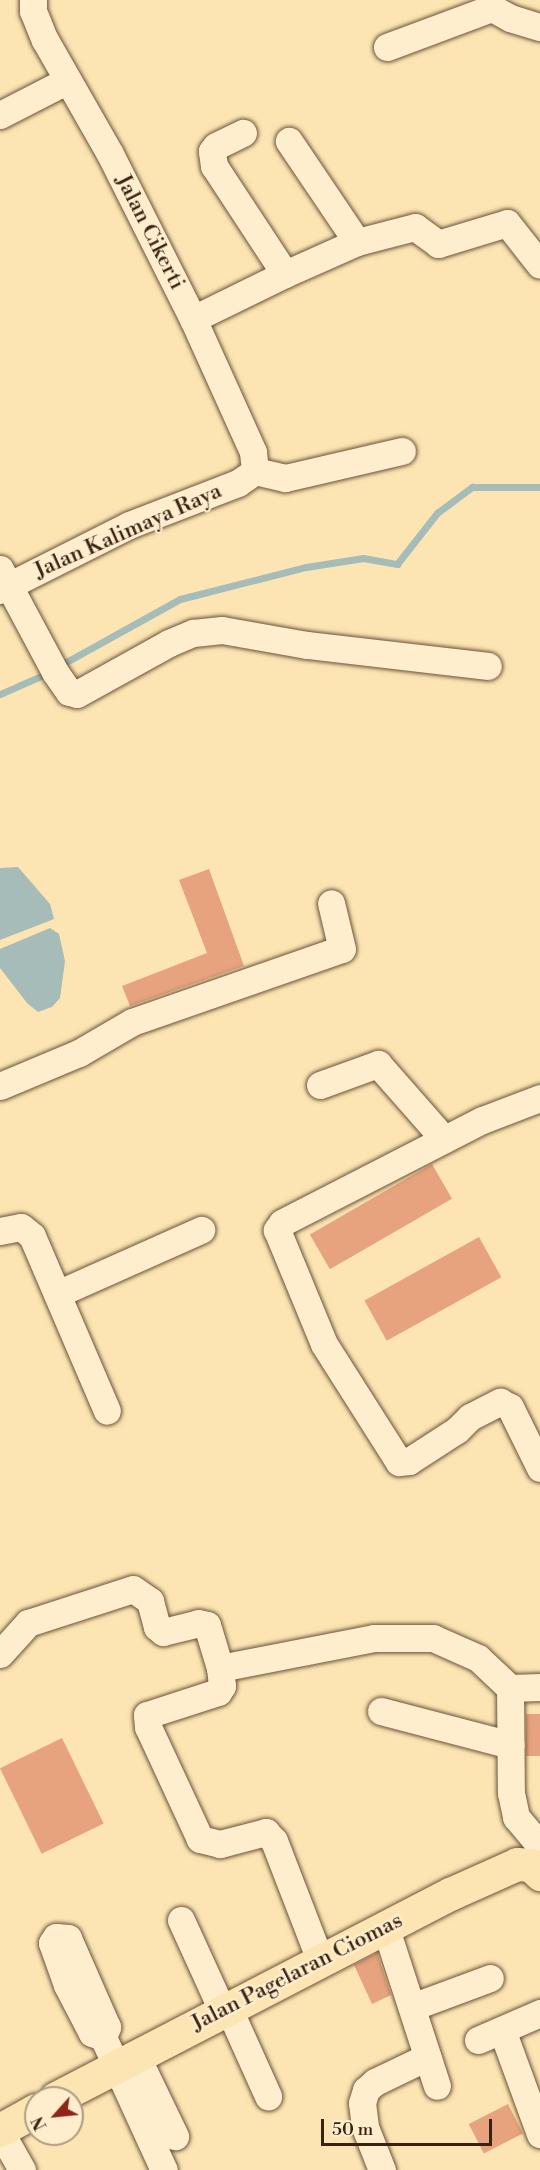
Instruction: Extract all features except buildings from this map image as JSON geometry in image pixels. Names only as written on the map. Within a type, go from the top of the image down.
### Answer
[{"type":"main road","name":"Jalan Pagelaran Ciomas","points":[[80,2086],[385,1926],[537,1856]]},
{"type":"main road","points":[[0,2130],[24,2117]]},
{"type":"street","name":"Jalan Cikerti","points":[[33,0],[38,25],[193,319],[253,452],[255,471]]},
{"type":"street","points":[[387,47],[490,4],[510,18],[540,27]]},
{"type":"street","points":[[0,115],[68,80]]},
{"type":"street","points":[[243,133],[216,146],[212,151],[214,166],[285,274]]},
{"type":"street","points":[[289,141],[357,242]]},
{"type":"street","points":[[193,319],[357,242],[415,227],[438,244],[507,223],[540,265]]},
{"type":"street","points":[[255,471],[285,478],[402,451]]},
{"type":"street","name":"Jalan Kalimaya Raya","points":[[3,581],[129,525],[238,483],[255,471]]},
{"type":"street","points":[[3,581],[55,672],[69,692],[77,694],[169,643],[193,633],[222,630],[307,645],[488,666]]},
{"type":"street","points":[[0,1086],[79,1053],[132,1022],[342,949],[331,903]]},
{"type":"street","points":[[320,1085],[378,1064],[444,1139]]},
{"type":"street","points":[[540,1098],[444,1139],[282,1223],[278,1236],[324,1344],[399,1462],[410,1461],[458,1430],[470,1417],[500,1402],[510,1407],[540,1468]]},
{"type":"street","points":[[0,1231],[21,1227],[28,1230],[107,1410]]},
{"type":"street","points":[[57,1294],[201,1230]]},
{"type":"street","points":[[0,1654],[28,1623],[132,1589],[150,1601],[157,1627],[163,1632],[198,1623],[207,1625],[220,1668],[222,1686],[218,1692],[150,1713],[146,1721],[200,1839],[220,1844],[266,1832],[274,1841],[320,1960]]},
{"type":"street","points":[[220,1668],[374,1638],[410,1636],[433,1638],[464,1649],[493,1670],[510,1688],[511,1793],[516,1817],[537,1856]]},
{"type":"street","points":[[510,1688],[540,1687]]},
{"type":"street","points":[[381,1712],[511,1745]]},
{"type":"street","points":[[180,1920],[268,2096]]},
{"type":"street","points":[[385,1926],[437,2086]]},
{"type":"street","points":[[412,2007],[490,1978]]},
{"type":"street","points":[[540,2013],[490,2035],[540,2134]]},
{"type":"street","points":[[103,2037],[127,2062],[175,2136]]},
{"type":"street","points":[[382,2170],[365,2127],[362,2103],[366,2090],[427,2057]]},
{"type":"street","points":[[127,2062],[164,2170]]},
{"type":"street","points":[[0,2130],[22,2170]]},
{"type":"water","points":[[18,867],[50,904],[54,919],[0,940],[0,868]]},
{"type":"water","points":[[50,928],[59,934],[65,961],[60,998],[52,1007],[38,1012],[27,1003],[0,968],[0,949]]},
{"type":"waterway","points":[[59,666],[180,599],[306,567],[363,558],[397,564],[437,513],[472,487],[540,487]]},
{"type":"waterway","points":[[0,694],[50,672]]}]
